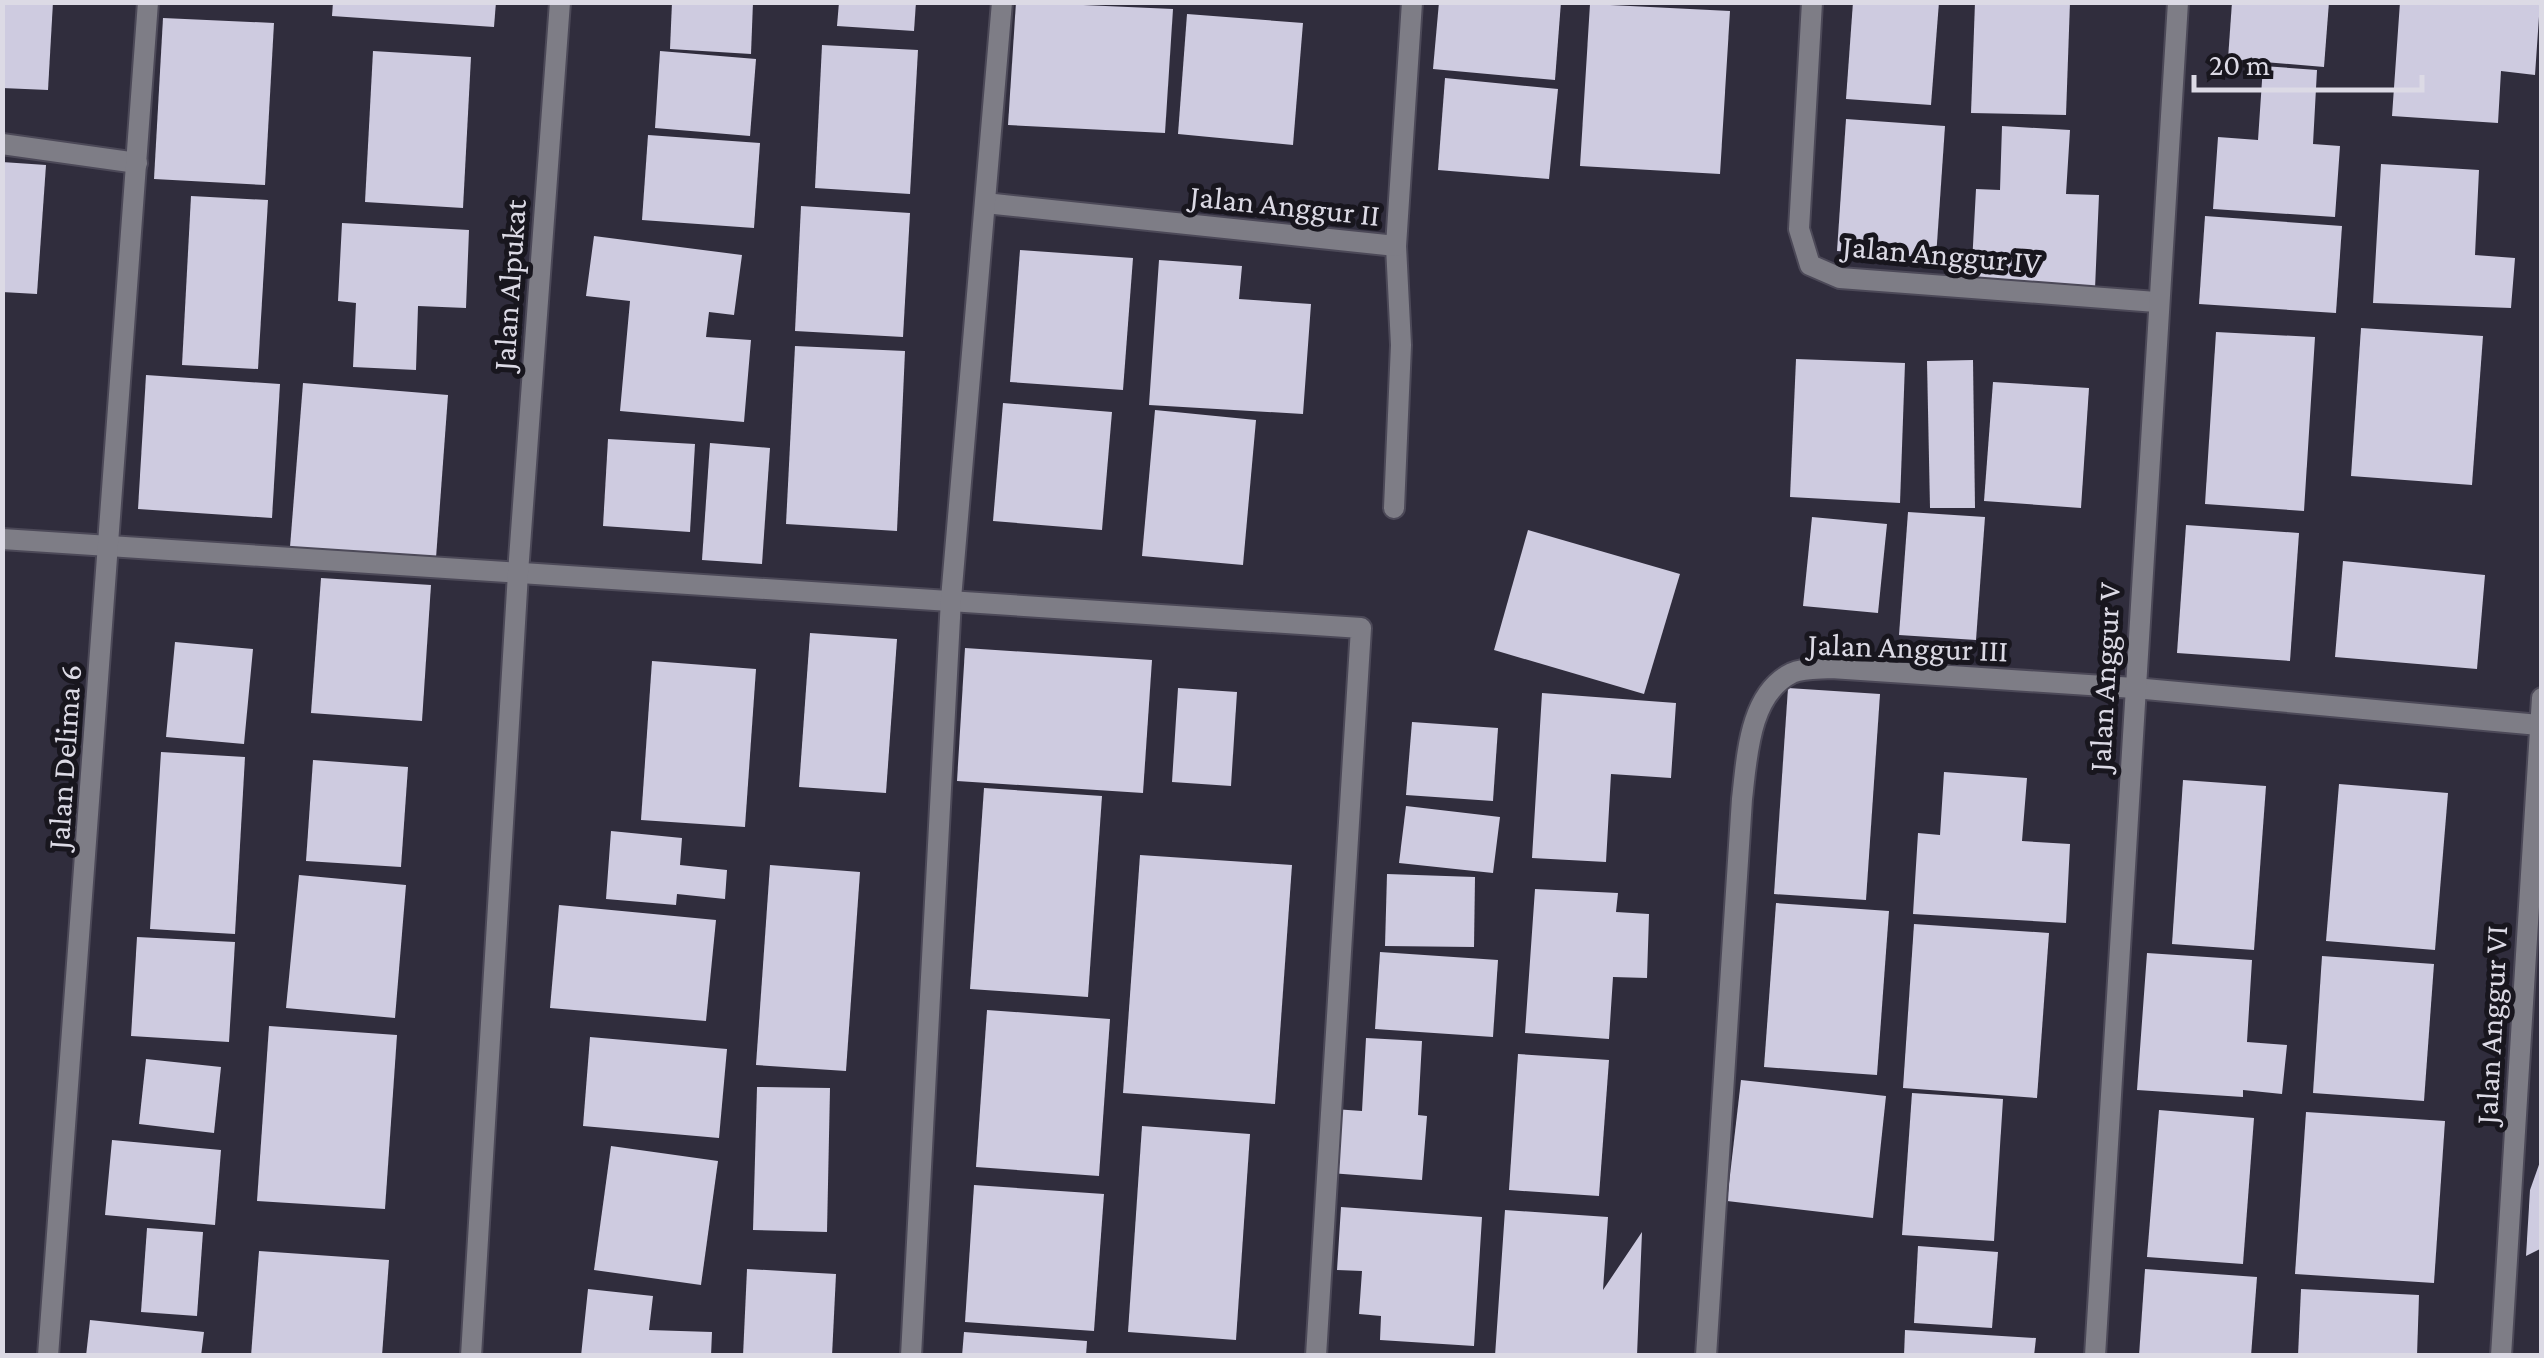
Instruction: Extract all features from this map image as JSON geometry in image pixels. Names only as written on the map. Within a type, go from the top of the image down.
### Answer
[{"type":"street","name":"Jalan Delima 6","points":[[48,1356],[148,2]]},
{"type":"street","name":"Jalan Alpukat","points":[[471,1356],[518,572],[560,2]]},
{"type":"street","points":[[911,1356],[951,599],[1002,2]]},
{"type":"street","name":"Jalan Anggur II","points":[[985,203],[1396,246],[1412,2]]},
{"type":"street","name":"Jalan Anggur IV","points":[[1812,2],[1799,229],[1810,266],[1840,278],[2156,302]]},
{"type":"street","name":"Jalan Anggur V","points":[[2095,1356],[2156,302],[2178,2]]},
{"type":"street","points":[[2,144],[136,164]]},
{"type":"street","points":[[1394,508],[1401,345],[1396,246]]},
{"type":"street","points":[[2,539],[1362,628],[1316,1356]]},
{"type":"street","name":"Jalan Anggur III","points":[[1706,1356],[1742,800],[1748,747],[1771,687],[1796,671],[1832,668],[2134,688],[2539,725]]},
{"type":"street","name":"Jalan Anggur VI","points":[[2502,1356],[2542,698]]},
{"type":"building","points":[[2,2],[53,2],[48,90],[2,88]]},
{"type":"building","points":[[333,2],[496,2],[494,27],[332,16]]},
{"type":"building","points":[[672,2],[753,2],[751,54],[670,49]]},
{"type":"building","points":[[839,2],[916,2],[914,31],[837,26]]},
{"type":"building","points":[[1016,2],[1173,9],[1165,133],[1008,125]]},
{"type":"building","points":[[1439,2],[1561,2],[1555,80],[1433,69]]},
{"type":"building","points":[[1853,2],[1939,2],[1931,105],[1846,99]]},
{"type":"building","points":[[1975,2],[2070,2],[2066,115],[1971,113]]},
{"type":"building","points":[[2232,2],[2329,2],[2324,67],[2228,59]]},
{"type":"building","points":[[2400,2],[2540,2],[2535,75],[2501,71],[2498,123],[2392,116]]},
{"type":"building","points":[[1590,4],[1730,11],[1720,174],[1580,166]]},
{"type":"building","points":[[1187,14],[1303,23],[1293,145],[1178,134]]},
{"type":"building","points":[[163,18],[274,23],[265,185],[154,179]]},
{"type":"building","points":[[822,45],[918,50],[910,194],[815,188]]},
{"type":"building","points":[[373,51],[471,57],[463,208],[365,202]]},
{"type":"building","points":[[660,51],[756,59],[750,136],[655,128]]},
{"type":"building","points":[[2263,66],[2317,70],[2313,144],[2340,146],[2335,217],[2213,209],[2218,137],[2258,140]]},
{"type":"building","points":[[1445,78],[1558,89],[1549,179],[1438,170]]},
{"type":"building","points":[[1846,119],[1945,126],[1936,258],[1837,251]]},
{"type":"building","points":[[2002,126],[2070,130],[2066,194],[2099,195],[2095,289],[1971,283],[1976,189],[2000,190]]},
{"type":"building","points":[[648,135],[760,143],[754,228],[642,220]]},
{"type":"building","points":[[2,162],[46,165],[37,294],[2,292]]},
{"type":"building","points":[[2381,164],[2479,170],[2475,255],[2515,258],[2511,308],[2373,303]]},
{"type":"building","points":[[191,196],[268,200],[258,369],[182,365]]},
{"type":"building","points":[[801,206],[910,213],[903,337],[795,331]]},
{"type":"building","points":[[2205,216],[2342,226],[2336,313],[2199,304]]},
{"type":"building","points":[[342,223],[469,230],[466,308],[418,306],[416,370],[353,367],[356,303],[338,301]]},
{"type":"building","points":[[594,236],[742,255],[734,315],[709,312],[706,337],[751,340],[744,422],[620,411],[630,301],[586,296]]},
{"type":"building","points":[[1020,250],[1133,258],[1123,390],[1010,382]]},
{"type":"building","points":[[1159,260],[1242,266],[1239,299],[1311,304],[1303,414],[1149,405]]},
{"type":"building","points":[[2361,328],[2483,336],[2472,485],[2351,476]]},
{"type":"building","points":[[2216,332],[2315,337],[2304,511],[2205,504]]},
{"type":"building","points":[[795,346],[905,351],[897,531],[786,524]]},
{"type":"building","points":[[1796,359],[1905,363],[1900,503],[1790,497]]},
{"type":"building","points":[[1973,360],[1975,508],[1930,508],[1927,361]]},
{"type":"building","points":[[146,375],[280,384],[272,518],[138,509]]},
{"type":"building","points":[[1993,382],[2089,388],[2081,508],[1984,501]]},
{"type":"building","points":[[303,383],[448,395],[436,558],[290,547]]},
{"type":"building","points":[[1003,403],[1112,412],[1102,530],[993,521]]},
{"type":"building","points":[[1155,410],[1256,420],[1243,565],[1142,556]]},
{"type":"building","points":[[608,439],[695,444],[690,532],[603,526]]},
{"type":"building","points":[[710,443],[770,448],[762,564],[702,560]]},
{"type":"building","points":[[1908,512],[1985,517],[1976,640],[1899,635]]},
{"type":"building","points":[[1812,517],[1887,524],[1878,613],[1803,606]]},
{"type":"building","points":[[2186,525],[2299,533],[2290,661],[2177,653]]},
{"type":"building","points":[[1528,530],[1680,574],[1644,694],[1494,650]]},
{"type":"building","points":[[2343,561],[2485,575],[2477,669],[2335,657]]},
{"type":"building","points":[[321,578],[431,585],[422,721],[311,713]]},
{"type":"building","points":[[810,633],[897,639],[886,793],[799,787]]},
{"type":"building","points":[[175,642],[253,649],[244,744],[166,737]]},
{"type":"building","points":[[965,648],[1152,660],[1143,793],[957,781]]},
{"type":"building","points":[[652,661],[756,669],[745,827],[641,820]]},
{"type":"building","points":[[1178,688],[1237,692],[1231,786],[1172,782]]},
{"type":"building","points":[[1788,688],[1880,694],[1866,900],[1774,894]]},
{"type":"building","points":[[1542,693],[1676,703],[1671,778],[1611,774],[1606,862],[1532,858]]},
{"type":"building","points":[[1412,722],[1498,728],[1493,801],[1406,795]]},
{"type":"building","points":[[161,752],[245,757],[235,934],[150,929]]},
{"type":"building","points":[[313,760],[408,767],[401,867],[306,861]]},
{"type":"building","points":[[1944,772],[2027,778],[2022,841],[2070,844],[2066,923],[1913,914],[1918,833],[1940,835]]},
{"type":"building","points":[[2183,780],[2266,786],[2254,950],[2172,944]]},
{"type":"building","points":[[2339,784],[2448,793],[2435,950],[2326,941]]},
{"type":"building","points":[[984,788],[1102,796],[1088,997],[970,989]]},
{"type":"building","points":[[1406,806],[1500,817],[1493,873],[1399,863]]},
{"type":"building","points":[[611,831],[682,838],[680,865],[727,870],[725,899],[677,894],[676,905],[606,899]]},
{"type":"building","points":[[1140,855],[1292,865],[1275,1104],[1123,1093]]},
{"type":"building","points":[[770,865],[860,872],[846,1071],[756,1065]]},
{"type":"building","points":[[1387,874],[1475,877],[1474,947],[1385,946]]},
{"type":"building","points":[[299,875],[406,885],[395,1018],[286,1008]]},
{"type":"building","points":[[1535,889],[1618,893],[1616,912],[1649,914],[1647,978],[1613,977],[1609,1039],[1525,1033]]},
{"type":"building","points":[[1776,903],[1889,911],[1877,1075],[1764,1067]]},
{"type":"building","points":[[559,905],[716,920],[706,1021],[550,1008]]},
{"type":"building","points":[[1914,924],[2049,933],[2037,1098],[1903,1088]]},
{"type":"building","points":[[137,937],[235,942],[229,1042],[131,1036]]},
{"type":"building","points":[[1380,952],[1498,960],[1493,1037],[1375,1029]]},
{"type":"building","points":[[2147,953],[2252,960],[2247,1042],[2287,1045],[2282,1094],[2243,1090],[2243,1097],[2137,1090]]},
{"type":"building","points":[[2322,956],[2434,964],[2424,1101],[2313,1093]]},
{"type":"building","points":[[987,1010],[1110,1019],[1099,1176],[976,1167]]},
{"type":"building","points":[[269,1026],[397,1035],[385,1209],[257,1201]]},
{"type":"building","points":[[590,1037],[727,1049],[719,1138],[583,1126]]},
{"type":"building","points":[[1366,1038],[1422,1041],[1418,1115],[1427,1116],[1422,1180],[1330,1173],[1334,1109],[1362,1111]]},
{"type":"building","points":[[1518,1054],[1609,1060],[1599,1196],[1509,1190]]},
{"type":"building","points":[[146,1059],[221,1067],[214,1133],[139,1124]]},
{"type":"building","points":[[1741,1080],[1886,1096],[1873,1218],[1727,1201]]},
{"type":"building","points":[[757,1087],[830,1088],[827,1232],[753,1230]]},
{"type":"building","points":[[1912,1093],[2003,1099],[1994,1241],[1902,1235]]},
{"type":"building","points":[[2159,1110],[2254,1118],[2243,1264],[2147,1257]]},
{"type":"building","points":[[2306,1112],[2445,1121],[2434,1283],[2295,1274]]},
{"type":"building","points":[[1142,1126],[1250,1134],[1236,1340],[1128,1332]]},
{"type":"building","points":[[112,1140],[221,1150],[215,1225],[105,1215]]},
{"type":"building","points":[[611,1146],[718,1161],[701,1285],[594,1270]]},
{"type":"building","points":[[2541,1159],[2542,1248],[2526,1256],[2530,1190]]},
{"type":"building","points":[[974,1185],[1104,1194],[1094,1331],[965,1322]]},
{"type":"building","points":[[1341,1207],[1482,1217],[1474,1346],[1380,1340],[1381,1316],[1359,1314],[1362,1271],[1337,1270]]},
{"type":"building","points":[[1505,1210],[1608,1217],[1603,1290],[1642,1232],[1637,1356],[1495,1356]]},
{"type":"building","points":[[147,1228],[203,1232],[197,1316],[141,1312]]},
{"type":"building","points":[[1918,1246],[1998,1252],[1992,1328],[1914,1323]]},
{"type":"building","points":[[259,1251],[389,1260],[382,1356],[251,1356]]},
{"type":"building","points":[[747,1269],[836,1274],[832,1356],[743,1356]]},
{"type":"building","points":[[2145,1269],[2257,1277],[2251,1356],[2139,1356]]},
{"type":"building","points":[[588,1289],[653,1296],[649,1330],[712,1332],[711,1356],[581,1356]]},
{"type":"building","points":[[2301,1289],[2419,1295],[2417,1356],[2298,1356]]},
{"type":"building","points":[[90,1320],[204,1332],[201,1356],[86,1356]]},
{"type":"building","points":[[1905,1330],[2036,1338],[2034,1356],[1904,1356]]},
{"type":"building","points":[[964,1332],[1087,1341],[1086,1356],[962,1356]]}]
